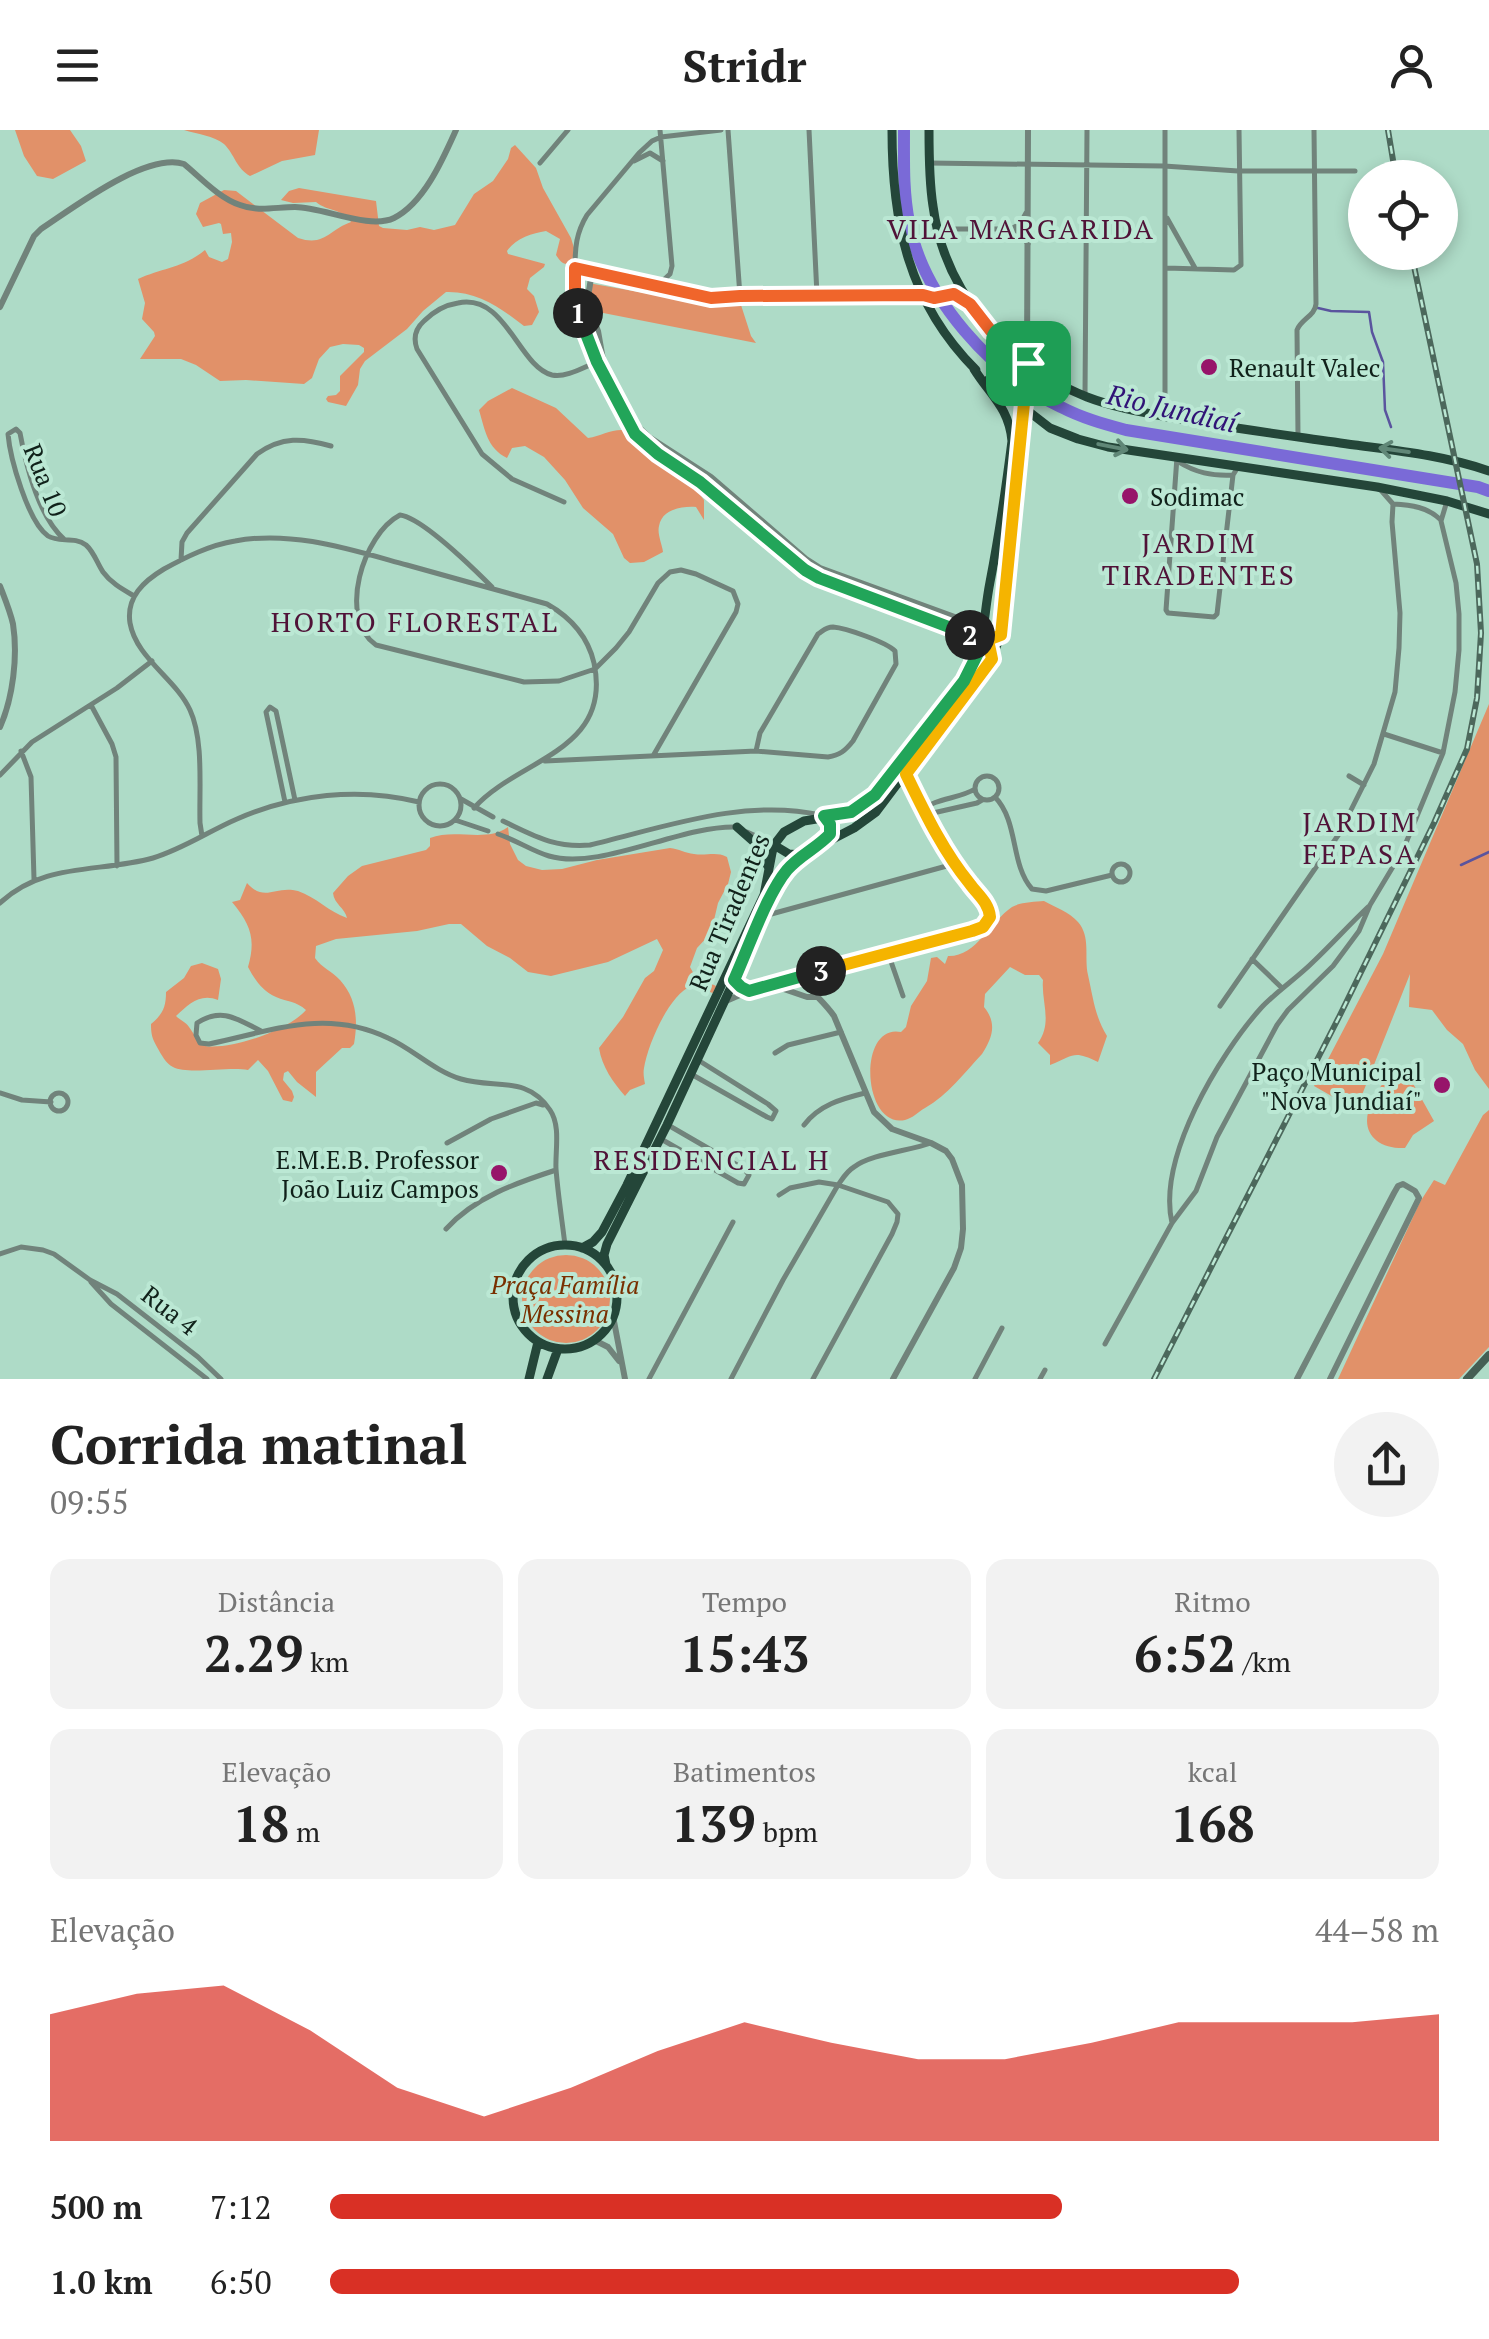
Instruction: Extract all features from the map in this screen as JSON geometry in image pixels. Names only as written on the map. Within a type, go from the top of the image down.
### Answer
[{"type":"main road","points":[[892,130],[898,222],[912,271],[932,310],[955,348],[974,369],[1050,428],[1108,447],[1236,470],[1377,487],[1489,514]]},
{"type":"main road","points":[[929,130],[933,208],[954,274],[991,331],[1059,384],[1112,406],[1472,465],[1483,462],[1489,467]]},
{"type":"main road","name":"Rua Tiradentes","points":[[606,1265],[607,1244],[784,873],[818,844],[867,819],[885,801],[992,659],[1001,635],[1028,363]]},
{"type":"main road","name":"Rua Tiradentes","points":[[582,1248],[602,1232],[627,1185],[764,896],[774,845],[796,824],[851,812],[875,795],[964,681],[986,640],[989,587],[1012,441],[1007,414],[974,369]]},
{"type":"main road","points":[[989,587],[991,614],[1004,610]]},
{"type":"main road","points":[[992,659],[986,640],[1001,635]]},
{"type":"main road","points":[[818,844],[831,829],[824,816]]},
{"type":"main road","points":[[737,828],[754,842],[769,868]]},
{"type":"main road","points":[[774,845],[789,854],[802,855]]},
{"type":"main road","points":[[548,1248],[582,1248],[606,1265],[616,1290],[614,1316],[594,1340],[583,1346],[558,1349],[538,1342],[526,1331],[513,1300],[515,1283],[522,1268],[548,1248]]},
{"type":"main road","points":[[529,1379],[538,1342]]},
{"type":"main road","points":[[546,1379],[558,1349]]},
{"type":"main road","points":[[1468,1379],[1489,1355]]},
{"type":"street","points":[[0,307],[41,229],[102,188],[159,164],[184,164],[238,205],[256,209],[316,208],[378,222],[392,219],[417,198],[433,178],[456,130]]},
{"type":"street","points":[[540,163],[568,130]]},
{"type":"street","points":[[740,296],[724,130],[660,134],[628,166],[579,228],[576,239],[578,314],[597,362],[635,434],[819,578],[986,640]]},
{"type":"street","points":[[810,130],[817,295]]},
{"type":"street","name":"Rua Tiradentes","points":[[1028,130],[1028,363]]},
{"type":"street","points":[[1085,397],[1087,130]]},
{"type":"street","points":[[1164,130],[1165,416]]},
{"type":"street","points":[[1165,268],[1234,270],[1241,265],[1240,130]]},
{"type":"street","points":[[1298,436],[1298,330],[1316,304],[1314,130]]},
{"type":"street","points":[[655,287],[665,280],[672,266],[660,134]]},
{"type":"street","points":[[628,166],[646,154],[654,154],[663,161]]},
{"type":"street","points":[[929,163],[1348,172]]},
{"type":"street","points":[[1012,228],[1023,221],[1027,211]]},
{"type":"street","points":[[1165,215],[1195,268]]},
{"type":"street","points":[[938,229],[1012,228],[1028,244]]},
{"type":"street","points":[[575,268],[711,298],[954,294],[970,304]]},
{"type":"street","points":[[592,272],[587,302],[598,332],[606,377]]},
{"type":"street","points":[[564,502],[512,479],[482,454],[417,349],[415,333],[436,311],[464,301],[477,302],[494,312],[536,363],[551,374],[561,375],[597,362]]},
{"type":"street","points":[[578,314],[593,320]]},
{"type":"street","points":[[626,416],[649,437],[711,477],[820,568]]},
{"type":"street","name":"Rua 10","points":[[64,538],[50,524],[22,452],[20,433],[12,430],[8,434],[12,456],[40,528],[56,540],[64,538],[89,548],[113,584],[134,596]]},
{"type":"street","points":[[181,560],[182,542],[187,534],[257,454],[269,445],[292,439],[331,446]]},
{"type":"street","points":[[663,446],[680,469]]},
{"type":"street","points":[[1177,459],[1168,613],[1214,617],[1217,614],[1236,470]]},
{"type":"street","points":[[1105,1344],[1172,1223],[1196,1191],[1217,1137],[1277,1026],[1347,950],[1359,931],[1403,850],[1443,753],[1459,650],[1459,614],[1450,551],[1441,520],[1422,508],[1393,504],[1377,487]]},
{"type":"street","points":[[736,498],[741,517]]},
{"type":"street","points":[[1441,520],[1447,501]]},
{"type":"street","points":[[1220,1006],[1339,834],[1384,734],[1395,692],[1399,648],[1393,504]]},
{"type":"street","points":[[494,589],[470,565],[407,516],[400,515],[388,523],[366,554],[359,582],[359,615],[366,636],[376,645],[524,682],[559,681],[595,668],[616,648],[658,583],[670,572],[696,574],[733,591],[738,604],[736,612],[653,756]]},
{"type":"street","points":[[40,528],[50,524]]},
{"type":"street","points":[[202,836],[195,725],[180,694],[136,639],[130,626],[130,612],[134,596],[149,578],[181,560],[235,541],[268,538],[320,543],[366,554],[547,604],[575,625],[595,668],[590,716],[567,744],[486,793],[474,808]]},
{"type":"street","points":[[794,562],[985,628]]},
{"type":"street","points":[[0,586],[13,627],[14,653],[12,683],[0,727]]},
{"type":"street","points":[[542,762],[756,751],[828,757],[846,750],[896,664],[894,651],[882,642],[834,627],[818,634],[760,733],[756,751]]},
{"type":"street","points":[[0,775],[22,751],[152,662]]},
{"type":"street","points":[[91,705],[116,757],[117,866]]},
{"type":"street","points":[[285,802],[266,712],[270,707],[276,711],[295,800]]},
{"type":"street","points":[[1384,734],[1443,753]]},
{"type":"street","points":[[22,751],[33,797],[34,879]]},
{"type":"street","points":[[724,1001],[800,976],[983,927],[990,911],[988,905],[954,864],[906,774]]},
{"type":"street","points":[[1348,776],[1364,785]]},
{"type":"street","points":[[923,810],[933,813],[989,800],[999,788],[992,777],[981,777],[976,782],[974,789],[982,800]]},
{"type":"street","points":[[461,799],[460,814],[444,826],[431,824],[422,815],[423,793],[439,784],[448,785],[461,799],[493,817]]},
{"type":"street","points":[[923,810],[929,804],[959,798],[974,789]]},
{"type":"street","points":[[0,903],[16,888],[34,879],[157,856],[285,802],[365,794],[420,802]]},
{"type":"street","points":[[995,797],[1006,812],[1025,880],[1032,889],[1046,892],[1112,876]]},
{"type":"street","points":[[503,822],[550,844],[571,847],[746,810],[787,810],[824,816]]},
{"type":"street","points":[[737,828],[746,810]]},
{"type":"street","points":[[456,820],[488,831]]},
{"type":"street","points":[[498,834],[550,856],[573,859],[708,829],[737,828],[774,845]]},
{"type":"street","points":[[763,916],[954,864]]},
{"type":"street","points":[[1172,1223],[1169,1193],[1174,1168],[1191,1119],[1233,1042],[1264,1004],[1370,905]]},
{"type":"street","points":[[888,953],[903,996]]},
{"type":"street","points":[[1252,959],[1282,988]]},
{"type":"street","points":[[800,976],[828,1007],[874,1112],[892,1129],[946,1151],[962,1184],[960,1248],[954,1268],[893,1379]]},
{"type":"street","points":[[734,980],[749,991]]},
{"type":"street","points":[[770,985],[807,997],[816,996]]},
{"type":"street","points":[[261,1031],[219,1014],[203,1018],[196,1029],[200,1044],[209,1044],[286,1025],[317,1023],[361,1028],[387,1037],[452,1076],[529,1089],[540,1097],[554,1118],[564,1245]]},
{"type":"street","points":[[776,1053],[788,1045],[840,1032]]},
{"type":"street","points":[[691,1074],[767,1118],[776,1114],[768,1104],[698,1060]]},
{"type":"street","points":[[0,1093],[50,1102]]},
{"type":"street","points":[[804,1126],[825,1106],[865,1093]]},
{"type":"street","points":[[447,1143],[491,1119],[536,1103],[546,1105]]},
{"type":"street","points":[[660,1139],[744,1184],[749,1174],[744,1169],[667,1125]]},
{"type":"street","points":[[731,1379],[848,1170],[865,1160],[931,1143]]},
{"type":"street","points":[[446,1229],[492,1194],[556,1170]]},
{"type":"street","points":[[779,1195],[790,1188],[819,1182],[838,1185],[888,1202],[898,1214],[892,1234],[813,1379]]},
{"type":"street","points":[[1297,1379],[1398,1186],[1403,1184],[1416,1191],[1419,1198],[1330,1379]]},
{"type":"street","points":[[649,1379],[733,1222]]},
{"type":"street","name":"Rua 4","points":[[0,1254],[21,1247],[54,1254],[117,1294],[222,1379]]},
{"type":"street","name":"Rua 4","points":[[90,1280],[111,1304],[207,1379]]},
{"type":"street","points":[[614,1316],[624,1379]]},
{"type":"street","points":[[975,1379],[1002,1328]]},
{"type":"street","points":[[165,1346],[172,1337]]},
{"type":"street","points":[[594,1340],[613,1351],[621,1366]]},
{"type":"street","points":[[186,1363],[194,1354]]},
{"type":"street","points":[[1040,1379],[1044,1370]]},
{"type":"green space","points":[[15,130],[70,130],[86,161],[53,179],[37,176],[24,156]]},
{"type":"green space","points":[[184,130],[319,130],[315,155],[282,161],[250,176],[224,144]]},
{"type":"green space","points":[[515,145],[536,168],[574,248],[572,263],[562,263],[556,255],[560,239],[546,231],[524,237],[507,251],[545,264],[530,278],[527,289],[539,312],[532,325],[524,326],[478,298],[446,292],[365,361],[346,406],[326,399],[340,391],[340,376],[364,352],[359,345],[330,347],[319,359],[312,378],[304,384],[220,381],[181,359],[140,359],[155,336],[142,319],[145,303],[138,279],[205,250],[209,257],[222,262],[228,259],[231,233],[223,234],[219,223],[203,227],[196,214],[200,203],[224,190],[236,191],[298,238],[307,240],[321,239],[351,222],[316,202],[281,200],[289,191],[299,188],[376,201],[379,226],[383,228],[434,230],[455,225],[474,194],[493,181]]},
{"type":"green space","points":[[588,283],[707,304],[741,305],[756,343],[588,310]]},
{"type":"green space","points":[[512,388],[556,408],[588,438],[624,430],[689,480],[704,500],[704,520],[696,507],[668,512],[659,529],[663,552],[644,562],[630,563],[613,534],[583,508],[544,457],[525,446],[512,448],[507,458],[491,444],[479,410]]},
{"type":"green space","points":[[1489,704],[1489,1089],[1463,1044],[1432,1010],[1409,1007],[1410,974],[1356,1110],[1314,1086],[1383,954]]},
{"type":"green space","points":[[508,827],[510,844],[518,860],[542,870],[670,848],[727,857],[731,872],[728,884],[718,903],[711,933],[697,948],[690,967],[695,976],[716,986],[713,993],[691,986],[675,999],[650,1046],[645,1084],[625,1096],[609,1074],[599,1048],[623,1017],[645,978],[654,971],[663,950],[657,939],[608,962],[551,976],[528,972],[461,924],[336,939],[316,946],[315,958],[340,980],[350,995],[356,1027],[354,1044],[342,1048],[316,1072],[316,1097],[288,1071],[283,1080],[294,1097],[292,1102],[283,1100],[258,1060],[248,1070],[189,1070],[173,1067],[164,1059],[151,1024],[163,1010],[166,992],[184,978],[191,966],[202,963],[218,969],[221,979],[218,1000],[200,999],[176,1016],[205,1046],[259,1037],[287,1025],[306,1010],[267,992],[248,967],[250,933],[232,902],[240,900],[247,883],[265,893],[298,891],[347,918],[333,893],[362,866],[426,850],[430,838],[440,835],[490,834]]},
{"type":"green space","points":[[1044,901],[1074,918],[1082,928],[1093,999],[1107,1036],[1098,1062],[1074,1055],[1050,1065],[1050,1055],[1038,1043],[1046,1020],[1043,980],[1039,975],[1025,975],[1010,967],[985,994],[984,1007],[992,1030],[982,1054],[933,1103],[908,1119],[891,1118],[880,1109],[873,1094],[872,1058],[877,1043],[887,1034],[906,1027],[911,1006],[927,981],[931,958],[937,957],[945,964],[948,956],[975,945],[1012,907]]},
{"type":"green space","points":[[1406,1071],[1434,1121],[1413,1135],[1405,1148],[1378,1141],[1367,1121],[1383,1084]]},
{"type":"green space","points":[[1489,1110],[1489,1347],[1459,1379],[1338,1379],[1420,1202],[1434,1180],[1445,1185]]},
{"type":"green space","name":"Praça Família Messina","points":[[566,1255],[597,1268],[610,1299],[597,1330],[566,1343],[535,1330],[522,1299],[535,1268]]},
{"type":"waterway","name":"Rio Jundiaí","points":[[904,130],[907,211],[929,278],[964,331],[1035,393],[1077,414],[1126,430],[1489,491]]},
{"type":"waterway","points":[[1318,308],[1369,312],[1383,362],[1385,410],[1391,427]]},
{"type":"waterway","points":[[1461,865],[1489,852]]},
{"type":"railway","points":[[1388,130],[1393,160]]},
{"type":"railway","points":[[1154,1379],[1339,1017],[1467,749],[1477,698],[1481,633],[1477,564],[1415,270]]},
{"type":"place","name":"Renault Valec","points":[[1209,367]]},
{"type":"place","name":"Sodimac","points":[[1130,496]]},
{"type":"place","name":"Paço Municipal \"Nova Jundiaí\"","points":[[1442,1085]]},
{"type":"place","name":"E.M.E.B. Professor João Luiz Campos","points":[[499,1173]]},
{"type":"district","name":"VILA MARGARIDA","points":[[1021,228]]},
{"type":"district","name":"JARDIM TIRADENTES","points":[[1199,558]]},
{"type":"district","name":"HORTO FLORESTAL","points":[[415,621]]},
{"type":"district","name":"JARDIM FEPASA","points":[[1360,837]]},
{"type":"district","name":"RESIDENCIAL H","points":[[712,1159]]},
{"type":"route","points":[[1028,363],[1001,635],[988,640],[982,640],[964,681],[875,795],[851,812],[824,816],[830,824],[830,834],[784,873],[734,980],[749,991],[972,931],[987,922],[988,905],[940,842],[906,774],[992,659],[991,648],[988,640],[805,570],[700,482],[635,434],[586,337],[575,303],[575,268],[711,298],[934,298],[954,294],[970,304],[1004,345],[1028,363]]}]
